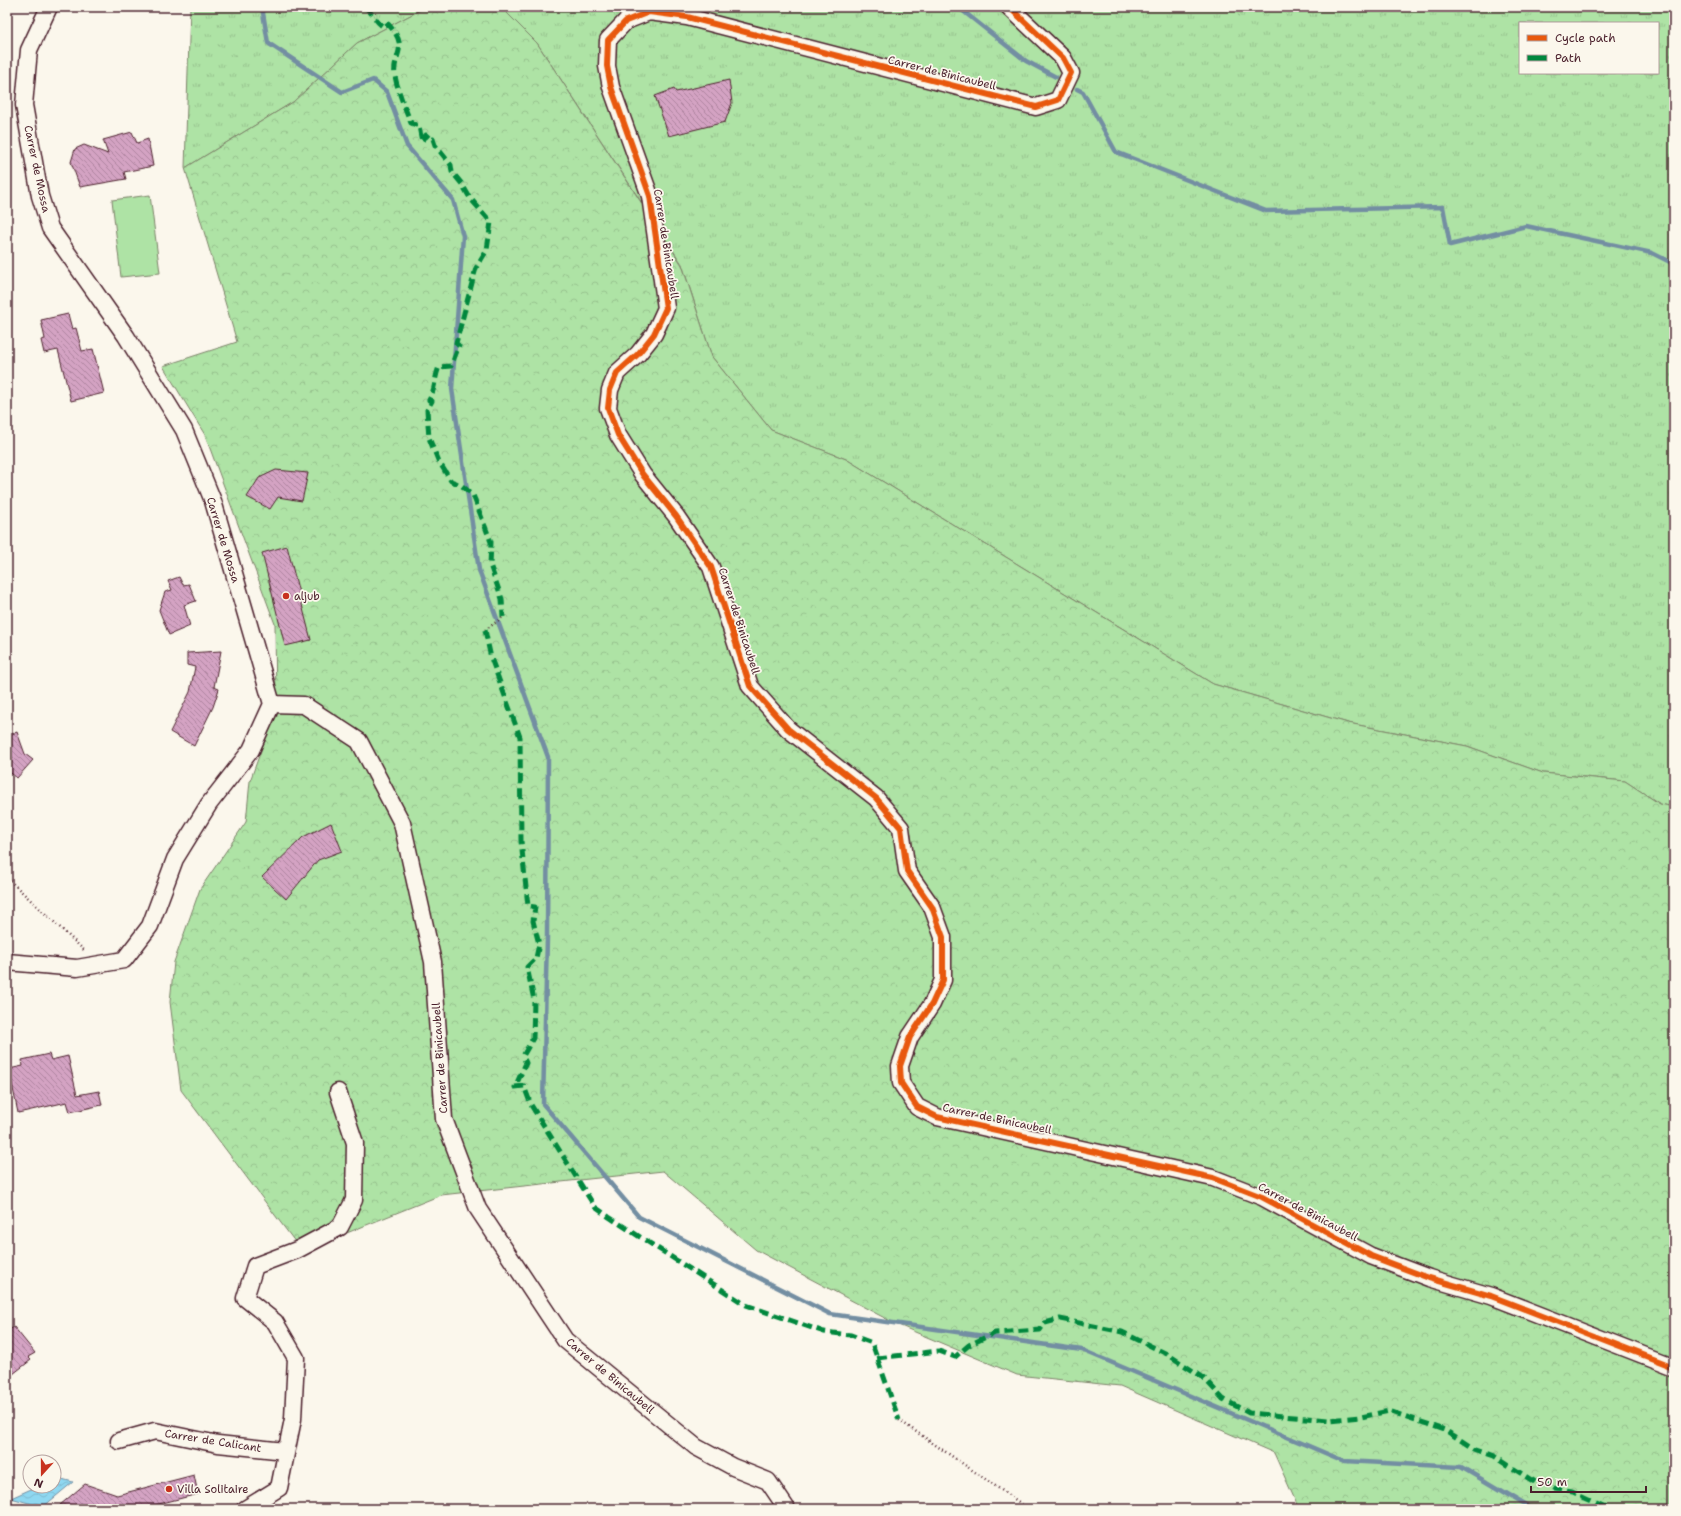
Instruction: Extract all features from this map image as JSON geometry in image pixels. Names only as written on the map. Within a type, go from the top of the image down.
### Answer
[{"type":"street","name":"Carrer de Mossa","points":[[49,7],[29,50],[24,105],[40,196],[50,228],[126,336],[184,430],[212,501],[272,704]]},
{"type":"street","name":"Carrer de Binicaubell","points":[[1009,7],[1063,58],[1071,73],[1058,100],[1036,107],[687,18],[649,12],[626,21],[608,40],[607,66],[612,87],[650,196],[666,308],[654,334],[638,354],[617,373],[610,390],[608,408],[618,435],[643,475],[676,516],[711,567],[750,686],[788,729],[876,798],[901,828],[907,871],[932,907],[943,937],[943,980],[932,1004],[910,1037],[900,1066],[901,1083],[917,1107],[937,1117],[1213,1178],[1262,1197],[1371,1256],[1429,1278],[1491,1296],[1674,1367]]},
{"type":"street","points":[[7,962],[77,968],[124,960],[150,926],[174,859],[209,804],[251,750],[272,704]]},
{"type":"street","name":"Carrer de Binicaubell","points":[[272,704],[304,705],[359,741],[402,823],[433,962],[444,1119],[478,1209],[565,1340],[696,1447],[732,1467],[768,1481],[787,1509]]},
{"type":"street","points":[[245,1509],[279,1488],[285,1451],[293,1419],[296,1358],[275,1322],[245,1298],[255,1266],[297,1250],[340,1227],[354,1200],[355,1143],[338,1092]]},
{"type":"street","name":"Carrer de Calicant","points":[[119,1441],[155,1431],[218,1444],[285,1451]]},
{"type":"path","points":[[485,630],[503,617]]},
{"type":"path","points":[[7,878],[100,964]]},
{"type":"path","points":[[899,1420],[1029,1509]]},
{"type":"green space","points":[[190,7],[426,7],[357,43],[293,102],[185,168]]},
{"type":"green space","points":[[426,7],[501,7],[537,43],[682,265],[712,357],[771,430],[846,459],[1213,684],[1348,723],[1467,746],[1543,773],[1625,781],[1660,804],[1674,807],[1674,1509],[1299,1509],[1274,1453],[1120,1386],[1017,1375],[896,1324],[756,1250],[663,1171],[441,1195],[302,1251],[181,1090],[170,1002],[174,962],[200,889],[246,822],[250,781],[276,709],[275,624],[205,435],[163,366],[237,342],[185,168],[293,102],[357,43]]},
{"type":"green space","points":[[501,7],[1674,7],[1674,807],[1660,804],[1625,781],[1543,773],[1467,746],[1348,723],[1213,684],[846,459],[771,430],[712,357],[682,264],[537,43]]},
{"type":"green space","points":[[150,195],[160,273],[121,277],[112,200]]},
{"type":"water","points":[[62,1479],[73,1482],[62,1491]]},
{"type":"water","points":[[22,1493],[59,1494],[43,1507],[11,1498]]},
{"type":"building","points":[[729,80],[732,103],[725,122],[669,136],[655,96],[674,89],[676,92]]},
{"type":"building","points":[[132,132],[137,143],[148,139],[153,166],[124,172],[126,179],[80,187],[71,162],[75,149],[84,145],[108,154],[103,140]]},
{"type":"building","points":[[68,314],[72,329],[76,328],[82,351],[93,349],[104,393],[71,401],[58,350],[44,353],[41,340],[45,339],[41,320]]},
{"type":"building","points":[[276,470],[308,473],[302,501],[278,497],[270,509],[247,497],[259,478]]},
{"type":"building","name":"aljub","points":[[287,546],[311,640],[285,646],[262,553]]},
{"type":"building","points":[[179,577],[183,585],[189,584],[196,601],[184,605],[190,626],[169,635],[159,610],[165,592],[172,590],[168,581]]},
{"type":"building","points":[[221,651],[214,687],[219,689],[213,707],[194,746],[170,732],[190,692],[195,667],[187,665],[187,653]]},
{"type":"building","points":[[17,732],[25,754],[33,760],[17,778],[7,770],[7,736]]},
{"type":"building","points":[[331,823],[342,851],[318,860],[286,899],[262,877],[303,837]]},
{"type":"building","points":[[49,1054],[51,1060],[68,1056],[77,1095],[99,1091],[102,1105],[70,1112],[67,1102],[18,1113],[9,1069],[23,1066],[22,1060]]},
{"type":"building","points":[[14,1327],[35,1353],[28,1357],[31,1360],[13,1374],[7,1368],[7,1331]]},
{"type":"building","name":"Villa Solitaire","points":[[194,1475],[198,1494],[139,1509],[76,1509],[60,1505],[85,1484],[117,1495]]},
{"type":"waterway","points":[[262,7],[268,43],[342,92],[373,80],[387,92],[407,146],[453,200],[463,236],[452,389],[479,570],[548,757],[547,937],[543,1104],[639,1217],[830,1314],[1082,1350],[1344,1461],[1461,1467],[1532,1509]]},
{"type":"waterway","points":[[958,7],[1026,61],[1056,77]]},
{"type":"waterway","points":[[1077,89],[1083,92],[1116,152],[1266,211],[1443,207],[1450,245],[1526,226],[1652,253],[1674,264]]},
{"type":"marked path","points":[[326,7],[333,9],[333,7]]},
{"type":"marked path","points":[[365,7],[381,25],[384,27],[388,24],[395,32],[398,39],[400,45],[395,68],[396,82],[411,123],[419,126],[422,142],[426,135],[431,140],[433,139],[435,145],[451,165],[452,172],[462,184],[470,198],[491,222],[487,250],[476,268],[456,343],[459,346],[451,366],[439,367],[433,391],[429,400],[432,401],[427,410],[429,438],[438,460],[451,481],[461,485],[473,495],[491,542],[490,565],[502,599],[503,617]]},
{"type":"marked path","points":[[485,630],[491,658],[520,737],[521,841],[528,906],[535,907],[533,921],[539,944],[536,958],[527,967],[534,1000],[533,1038],[523,1056],[526,1063],[515,1087],[524,1086],[531,1105],[595,1207],[746,1305],[824,1332],[851,1335],[872,1343],[899,1420]]},
{"type":"marked path","points":[[877,1358],[939,1351],[955,1357],[969,1345],[995,1333],[1040,1330],[1045,1323],[1060,1319],[1122,1332],[1167,1354],[1204,1378],[1223,1399],[1249,1413],[1329,1420],[1361,1417],[1389,1411],[1445,1430],[1474,1449],[1494,1456],[1536,1483],[1546,1484],[1553,1489],[1573,1492],[1611,1509]]},
{"type":"cycle path","points":[[1009,7],[1063,58],[1071,73],[1058,100],[1036,107],[687,17],[649,12],[626,21],[608,40],[607,66],[611,87],[650,196],[666,308],[654,334],[638,354],[617,373],[610,390],[608,408],[618,435],[643,475],[676,516],[711,567],[750,686],[788,729],[876,798],[901,828],[907,871],[932,907],[943,937],[943,980],[932,1004],[910,1037],[900,1066],[901,1083],[917,1107],[937,1117],[1213,1178],[1262,1197],[1371,1256],[1429,1278],[1491,1296],[1674,1367]]},
{"type":"place","name":"aljub","points":[[286,596]]},
{"type":"place","name":"Villa Solitaire","points":[[169,1489]]}]
